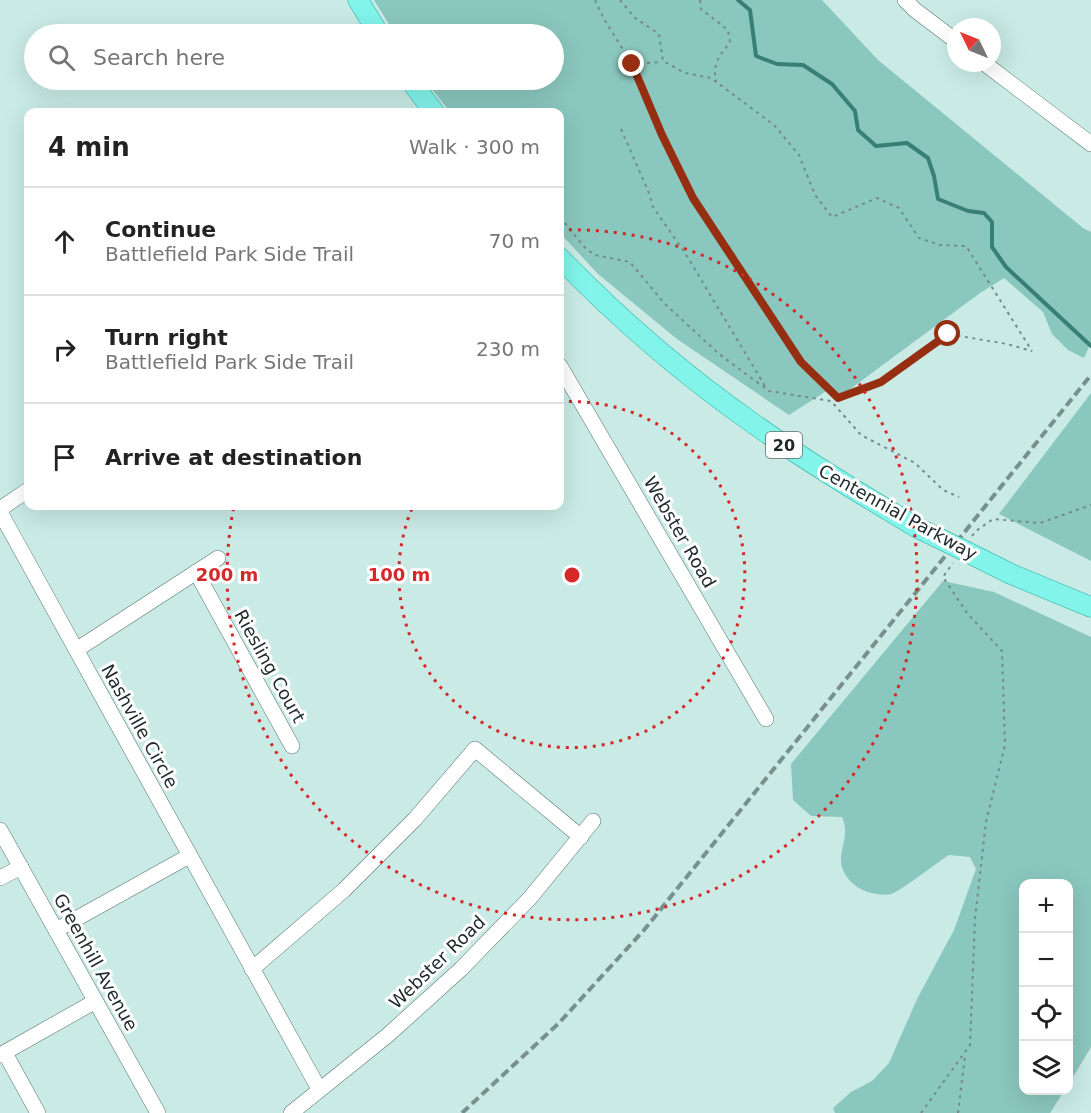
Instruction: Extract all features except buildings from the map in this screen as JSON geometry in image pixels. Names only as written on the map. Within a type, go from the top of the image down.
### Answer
[{"type":"main road","points":[[358,0],[373,24]]},
{"type":"main road","points":[[417,90],[428,108]]},
{"type":"main road","name":"Centennial Parkway","points":[[564,262],[660,352],[753,424],[824,471],[916,527],[1011,574],[1091,607]]},
{"type":"street","points":[[905,0],[947,35]]},
{"type":"street","points":[[996,72],[1091,144]]},
{"type":"street","name":"Webster Road","points":[[564,373],[766,719]]},
{"type":"street","points":[[0,510],[24,493]]},
{"type":"street","name":"Nashville Circle","points":[[0,510],[319,1089]]},
{"type":"street","points":[[76,650],[218,558]]},
{"type":"street","name":"Riesling Court","points":[[196,572],[292,746]]},
{"type":"street","points":[[252,969],[344,890],[414,819],[474,749],[581,837]]},
{"type":"street","name":"Webster Road","points":[[291,1113],[388,1035],[461,969],[530,898],[593,821]]},
{"type":"street","name":"Greenhill Avenue","points":[[0,830],[158,1113]]},
{"type":"street","points":[[56,930],[189,856]]},
{"type":"street","points":[[0,878],[21,867]]},
{"type":"street","points":[[38,1113],[2,1054],[94,1002]]},
{"type":"path","points":[[595,0],[632,64],[662,135],[693,198],[801,362],[838,398],[881,382],[948,334],[1007,344],[1032,351],[966,246],[940,245],[919,238],[899,208],[877,198],[832,217],[815,195],[799,155],[774,125],[711,78],[685,73],[663,61],[632,64]]},
{"type":"path","points":[[620,0],[635,18],[658,34],[663,61]]},
{"type":"path","points":[[700,0],[701,9],[728,30],[730,42],[719,57],[714,69],[716,82]]},
{"type":"path","points":[[621,129],[649,193],[652,207],[685,253],[766,388]]},
{"type":"path","points":[[564,222],[586,249],[595,255],[630,262],[664,303],[719,354],[769,391],[831,401],[861,435],[915,463],[943,490],[959,497]]},
{"type":"path","points":[[976,531],[993,519],[1040,523],[1091,505]]},
{"type":"path","points":[[921,1113],[970,1045],[975,918],[986,822],[1005,745],[1002,651],[967,613],[943,577]]},
{"type":"path","points":[[958,1113],[965,1053]]},
{"type":"green space","points":[[374,0],[822,0],[878,60],[1083,228],[1091,232],[1091,342],[1084,358],[1068,350],[1052,334],[1043,312],[1004,278],[980,293],[838,398],[831,388],[789,415],[677,339],[598,274],[564,237],[564,108],[447,108],[433,90],[564,90],[564,24],[389,24]]},
{"type":"green space","points":[[1091,393],[1091,561],[999,514]]},
{"type":"green space","points":[[943,581],[994,592],[1091,637],[1091,1047],[1073,1077],[1073,879],[1019,879],[1019,1095],[1061,1095],[1050,1113],[835,1113],[833,1108],[851,1092],[872,1081],[889,1063],[917,999],[954,930],[976,869],[970,857],[949,855],[891,894],[876,894],[861,889],[849,880],[842,867],[841,855],[845,831],[842,817],[811,816],[793,800],[791,764]]},
{"type":"waterway","points":[[738,0],[750,10],[756,56],[777,64],[803,65],[832,84],[855,111],[858,130],[876,146],[907,143],[928,158],[938,199],[968,211],[984,213],[992,222],[992,247],[1006,267],[1091,346]]},
{"type":"railway","points":[[462,1113],[559,1023],[644,930],[1091,375]]},
{"type":"route","points":[[632,64],[662,135],[693,198],[801,362],[838,398],[881,382],[948,334]]}]
